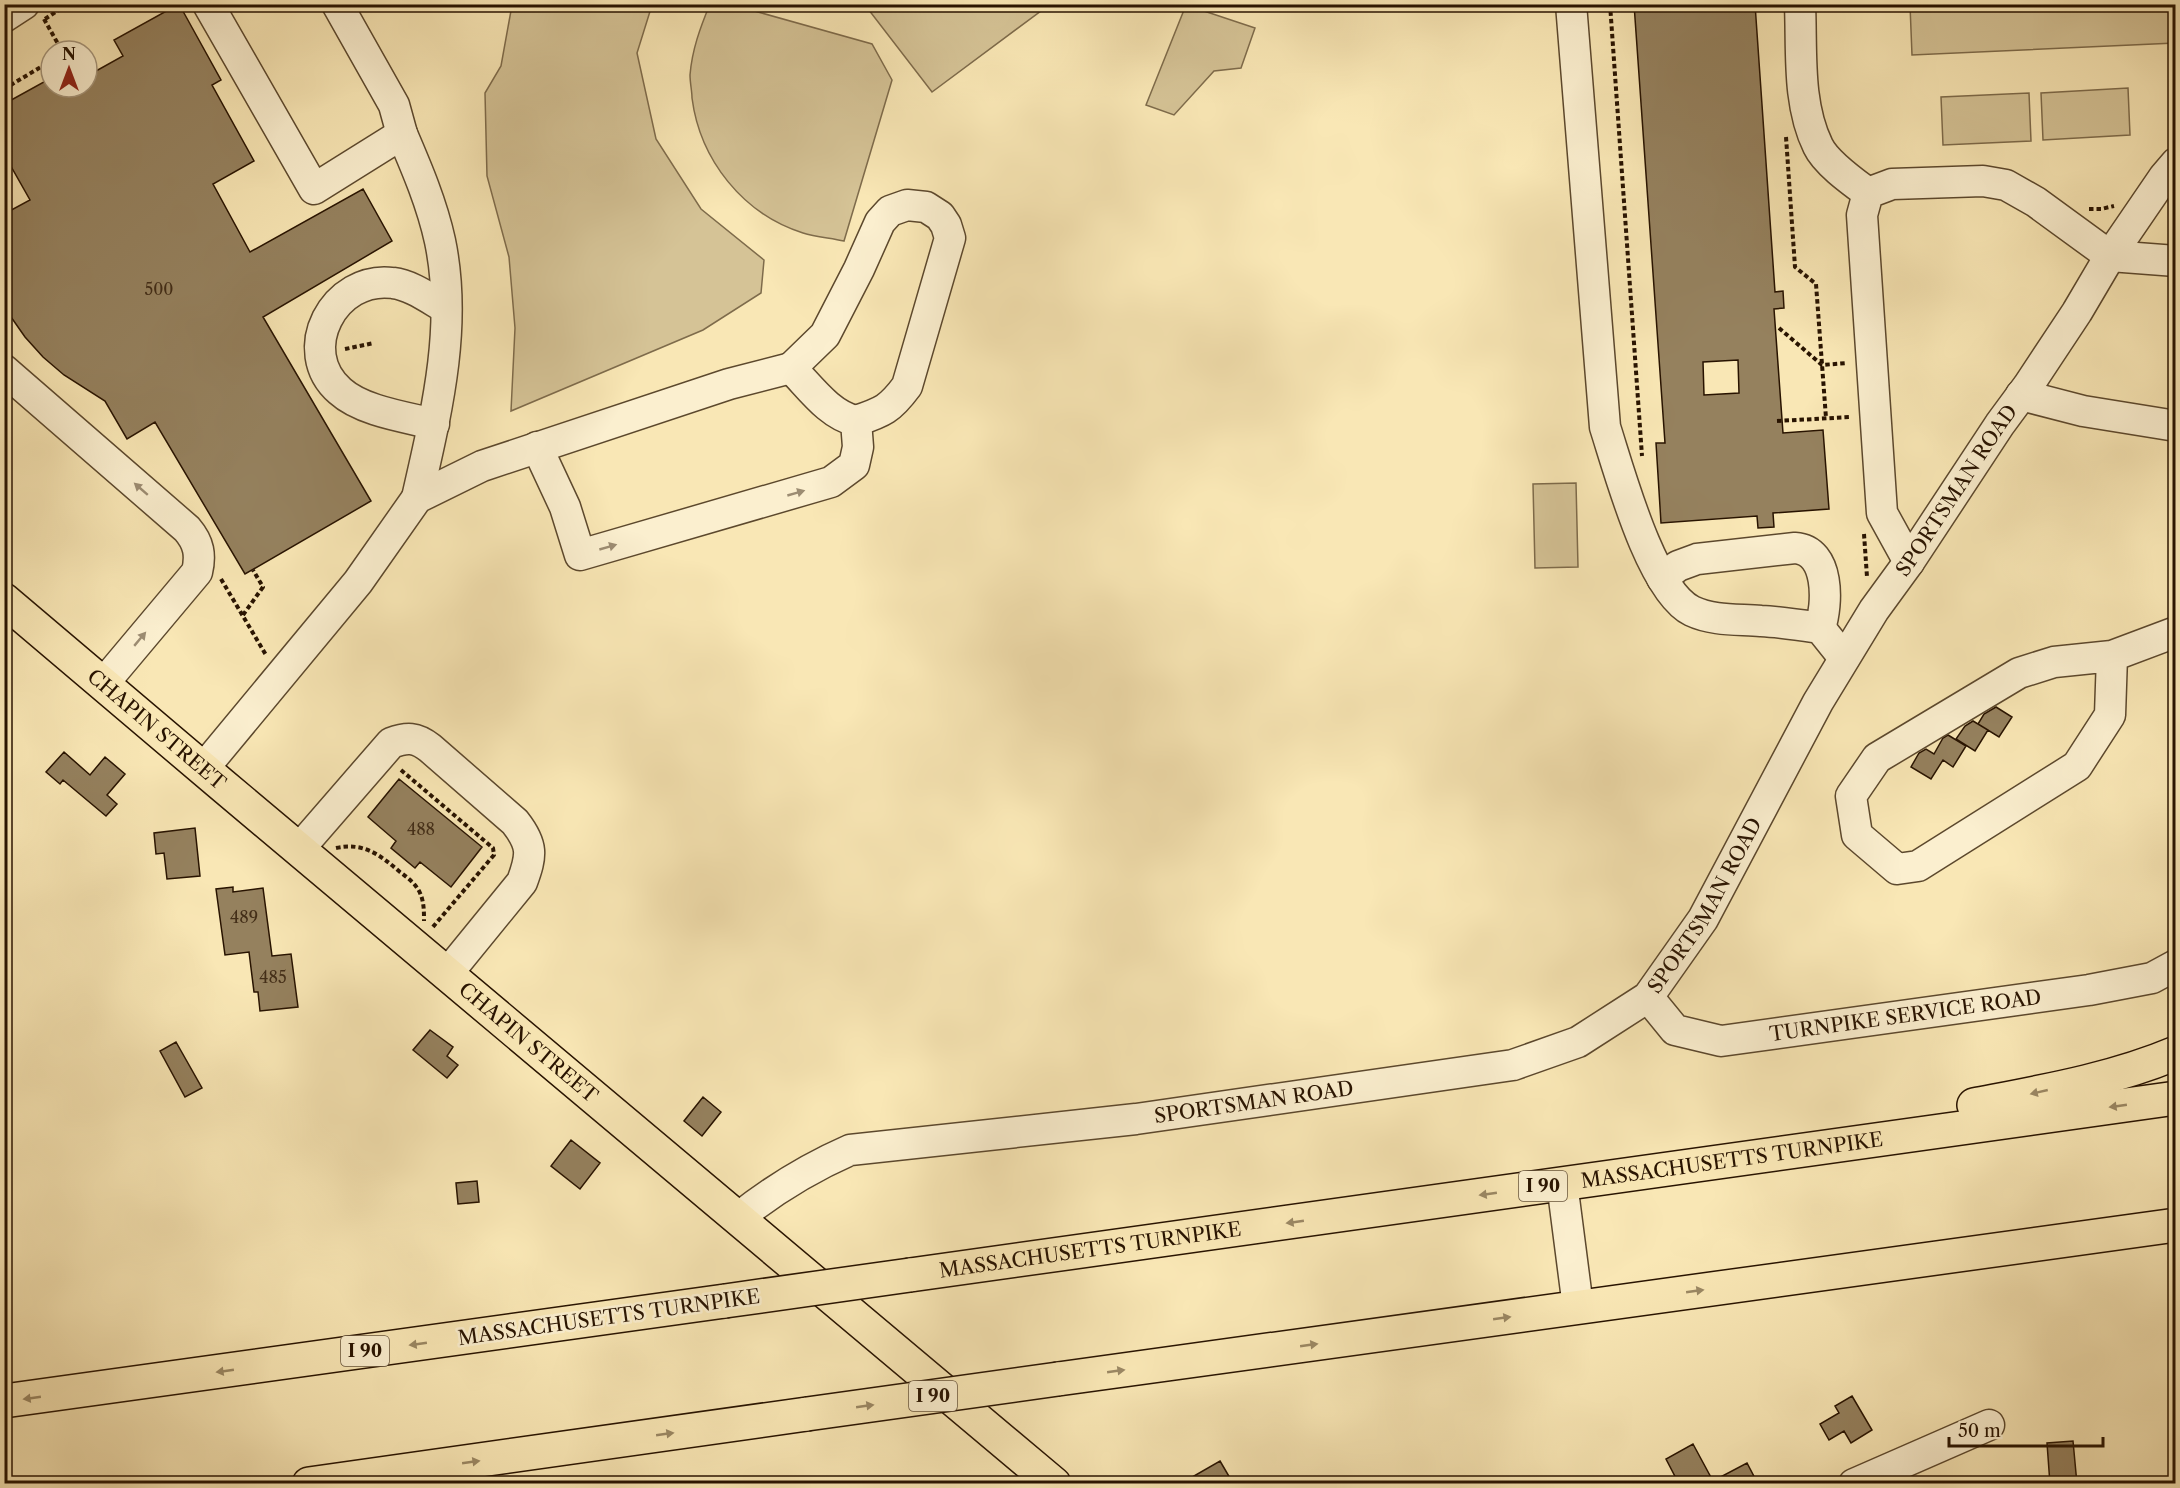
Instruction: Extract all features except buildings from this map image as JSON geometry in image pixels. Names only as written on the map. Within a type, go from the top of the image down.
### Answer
[{"type":"main road","name":"CHAPIN STREET","points":[[4,600],[1054,1484]]},
{"type":"main road","points":[[1683,1166],[1870,1125],[2032,1094],[2132,1068],[2175,1053]]},
{"type":"main road","name":"MASSACHUSETTS TURNPIKE","points":[[4,1401],[2175,1098]]},
{"type":"main road","name":"I 90","points":[[320,1482],[2175,1225]]},
{"type":"main road","points":[[2100,1236],[2175,1231]]},
{"type":"street","points":[[208,4],[314,189],[402,134]]},
{"type":"street","points":[[203,769],[358,582],[417,498],[434,424],[446,337],[446,291],[440,242],[423,185],[402,134],[394,105],[337,4]]},
{"type":"street","points":[[1572,4],[1605,427],[1624,487],[1654,566],[1673,596],[1691,610],[1712,617],[1820,628],[1844,658]]},
{"type":"street","points":[[1800,4],[1804,105],[1819,147],[1845,177],[1868,193]]},
{"type":"street","points":[[4,17],[34,12]]},
{"type":"street","name":"SPORTSMAN ROAD","points":[[738,1218],[813,1166],[850,1150],[1136,1119],[1513,1065],[1578,1042],[1648,997],[1703,919],[1818,702],[1874,610],[1909,562],[2077,312],[2110,256],[2175,163]]},
{"type":"street","points":[[1868,193],[1892,184],[1983,181],[2007,185],[2036,202],[2110,256],[2175,261]]},
{"type":"street","points":[[1868,193],[1862,215],[1882,513],[1909,562]]},
{"type":"street","points":[[417,498],[482,466],[729,384],[791,368],[825,335],[880,222],[890,211],[907,205],[926,207],[940,216],[951,238],[907,386],[894,404],[856,421],[844,418],[828,406],[791,368]]},
{"type":"street","points":[[434,424],[354,402],[338,390],[327,374],[321,355],[321,335],[327,316],[339,300],[355,289],[374,283],[394,283],[415,291],[446,308]]},
{"type":"street","points":[[4,370],[187,529],[195,538],[199,550],[197,572],[103,684]]},
{"type":"street","points":[[2021,395],[2083,411],[2175,426]]},
{"type":"street","points":[[537,447],[565,507],[580,555],[831,482],[854,465],[858,447],[856,421]]},
{"type":"street","points":[[1662,578],[1678,566],[1696,559],[1796,548],[1807,550],[1817,558],[1822,569],[1825,613],[1820,628]]},
{"type":"street","points":[[2112,657],[2110,715],[2078,766],[1918,866],[1897,869],[1857,835],[1851,796],[1876,758],[2019,673],[2054,662],[2112,657],[2175,632]]},
{"type":"street","points":[[299,849],[391,743],[405,738],[420,740],[430,748],[515,822],[531,848],[522,882],[447,974]]},
{"type":"street","name":"TURNPIKE SERVICE ROAD","points":[[1648,997],[1675,1030],[1721,1041],[2089,990],[2152,978],[2175,965]]},
{"type":"street","points":[[1562,1183],[1578,1307]]},
{"type":"street","points":[[1854,1484],[1989,1425]]},
{"type":"path","points":[[1610,4],[1642,458]]},
{"type":"path","points":[[34,12],[53,39]]},
{"type":"path","points":[[4,88],[39,68]]},
{"type":"path","points":[[1786,128],[1796,267],[1816,284],[1826,418]]},
{"type":"path","points":[[1779,328],[1822,365],[1851,363]]},
{"type":"path","points":[[1776,422],[1855,416]]},
{"type":"path","points":[[243,615],[263,587],[253,570]]},
{"type":"path","points":[[332,839],[332,848],[360,847],[376,853],[412,882],[420,892],[424,906],[424,927],[430,931],[494,855],[493,848],[399,768]]},
{"type":"shaded area","points":[[710,4],[733,5],[872,44],[892,80],[844,241],[803,233],[761,213],[728,182],[715,163],[704,143],[697,121],[690,78],[695,48]]},
{"type":"shaded area","points":[[512,5],[652,5],[637,53],[656,139],[701,209],[764,260],[761,293],[703,330],[511,411],[515,328],[509,257],[487,176],[485,93],[501,66]]},
{"type":"shaded area","points":[[865,5],[1049,5],[932,92]]},
{"type":"shaded area","points":[[1186,5],[1255,28],[1241,68],[1214,71],[1174,115],[1146,105]]},
{"type":"shaded area","points":[[1910,5],[2175,5],[2175,43],[1912,55]]},
{"type":"shaded area","points":[[2128,88],[2130,135],[2043,140],[2041,93]]},
{"type":"shaded area","points":[[2029,93],[2031,141],[1943,145],[1941,97]]},
{"type":"shaded area","points":[[1576,483],[1578,567],[1535,568],[1533,484]]}]
